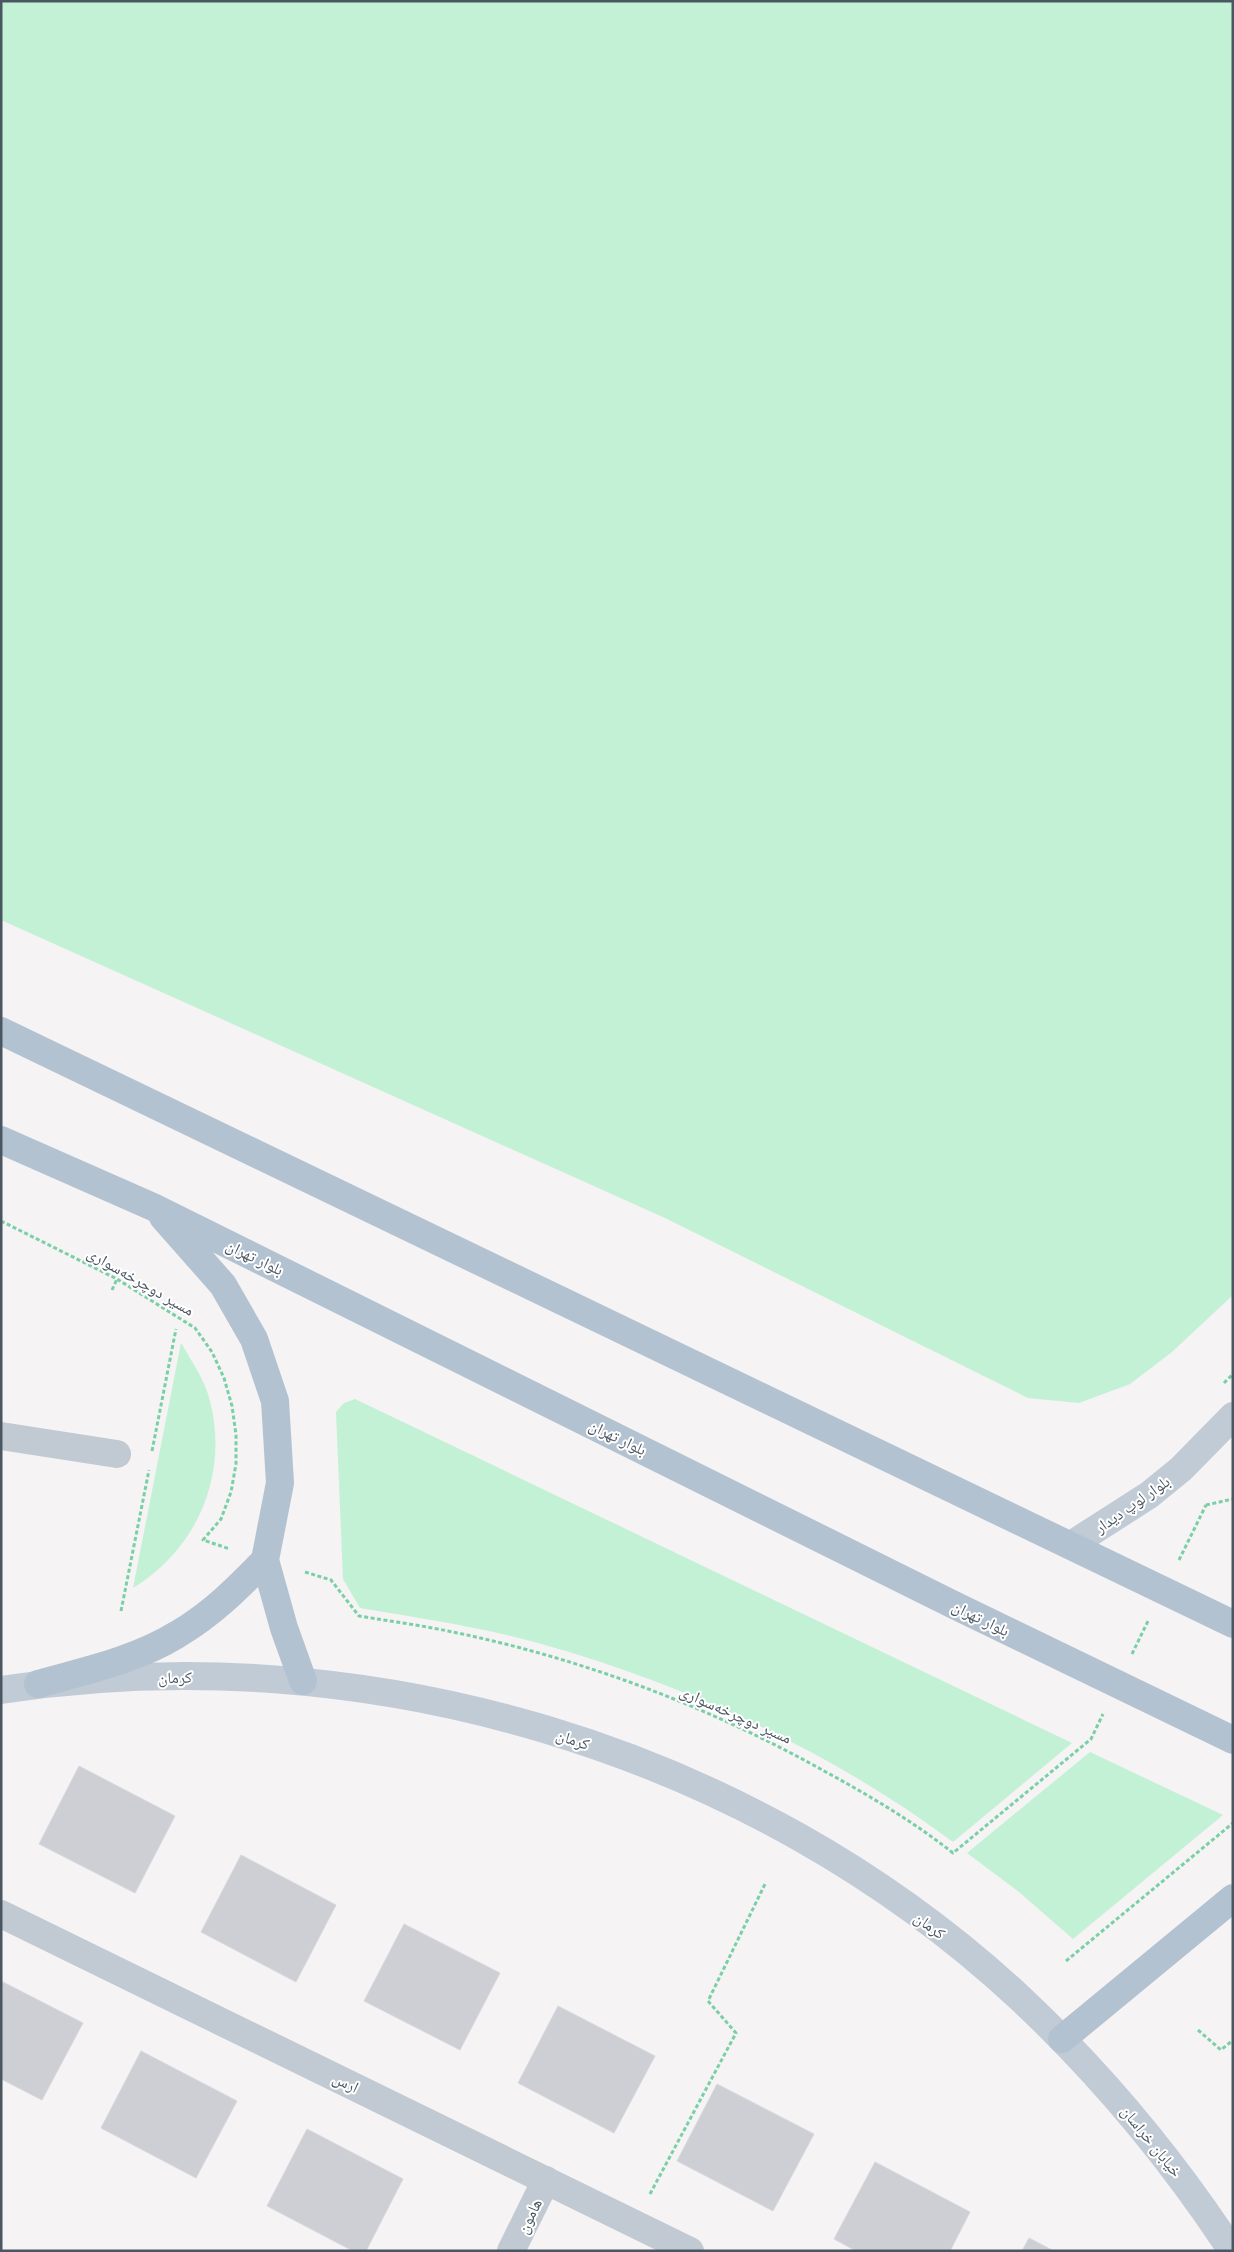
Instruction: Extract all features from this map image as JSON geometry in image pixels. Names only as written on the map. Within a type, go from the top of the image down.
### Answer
[{"type":"main road","points":[[1,1031],[1233,1624]]},
{"type":"main road","name":"بلوار تهران","points":[[1,1140],[153,1206],[947,1602],[1233,1740]]},
{"type":"main road","points":[[153,1206],[222,1285],[254,1339],[275,1401],[280,1483],[266,1560],[284,1628],[303,1681]]},
{"type":"main road","points":[[38,1684],[124,1659],[178,1635],[226,1601],[266,1560]]},
{"type":"main road","points":[[1062,2038],[1233,1898]]},
{"type":"street","name":"بلوار لوپ دیدار","points":[[1071,1545],[1149,1496],[1181,1469],[1233,1416]]},
{"type":"street","points":[[1,1436],[117,1454]]},
{"type":"street","name":"کرمان","points":[[1,1690],[38,1684],[126,1677],[215,1676],[303,1681],[391,1693],[487,1713],[562,1734],[645,1764],[726,1800],[804,1840],[879,1888],[950,1939],[1018,1996],[1062,2038]]},
{"type":"street","name":"ارس","points":[[1,1914],[690,2251]]},
{"type":"street","name":"خیابان خراسان","points":[[1062,2038],[1140,2123],[1194,2193],[1232,2251]]},
{"type":"street","name":"هامون","points":[[511,2251],[546,2180]]},
{"type":"path","name":"مسیر دوچرخه‌سواری","points":[[1,1220],[117,1279],[195,1328],[212,1352],[224,1378],[232,1406],[236,1435],[236,1464],[231,1492],[221,1519],[203,1540]]},
{"type":"path","points":[[112,1290],[117,1279]]},
{"type":"path","points":[[1206,1504],[1233,1499]]},
{"type":"path","name":"مسیر دوچرخه‌سواری","points":[[331,1580],[359,1616],[448,1631],[536,1652],[622,1679],[706,1712],[788,1750],[866,1794],[954,1853],[1091,1739]]},
{"type":"path","points":[[1066,1960],[1233,1823]]},
{"type":"path","points":[[635,2224],[736,2033],[708,2000],[766,1882]]},
{"type":"path","points":[[1198,2030],[1221,2050],[1233,2040]]},
{"type":"green space","points":[[1,1],[1233,1],[1233,1295],[1172,1352],[1130,1384],[1079,1403],[1028,1398],[665,1218],[1,920]]},
{"type":"green space","points":[[181,1343],[202,1378],[210,1401],[215,1429],[215,1456],[211,1482],[203,1508],[175,1553],[155,1572],[133,1588]]},
{"type":"green space","points":[[355,1399],[1072,1743],[953,1842],[857,1778],[807,1750],[702,1700],[593,1660],[516,1637],[450,1623],[360,1608],[343,1579],[336,1412],[344,1403]]},
{"type":"green space","points":[[1090,1752],[1223,1815],[1073,1939],[1019,1892],[967,1853]]},
{"type":"building","points":[[79,1766],[175,1816],[135,1893],[39,1844]]},
{"type":"building","points":[[241,1855],[336,1905],[296,1982],[201,1932]]},
{"type":"building","points":[[404,1924],[500,1973],[460,2050],[364,2001]]},
{"type":"building","points":[[1,1981],[83,2023],[42,2100],[1,2079]]},
{"type":"building","points":[[558,2006],[655,2056],[614,2133],[518,2083]]},
{"type":"building","points":[[141,2051],[237,2101],[196,2178],[101,2128]]},
{"type":"building","points":[[717,2084],[814,2134],[773,2211],[677,2161]]},
{"type":"building","points":[[307,2129],[403,2179],[366,2251],[353,2251],[267,2206]]},
{"type":"building","points":[[875,2162],[970,2212],[950,2251],[856,2251],[834,2239]]},
{"type":"building","points":[[1029,2238],[1054,2251],[1022,2251]]}]
